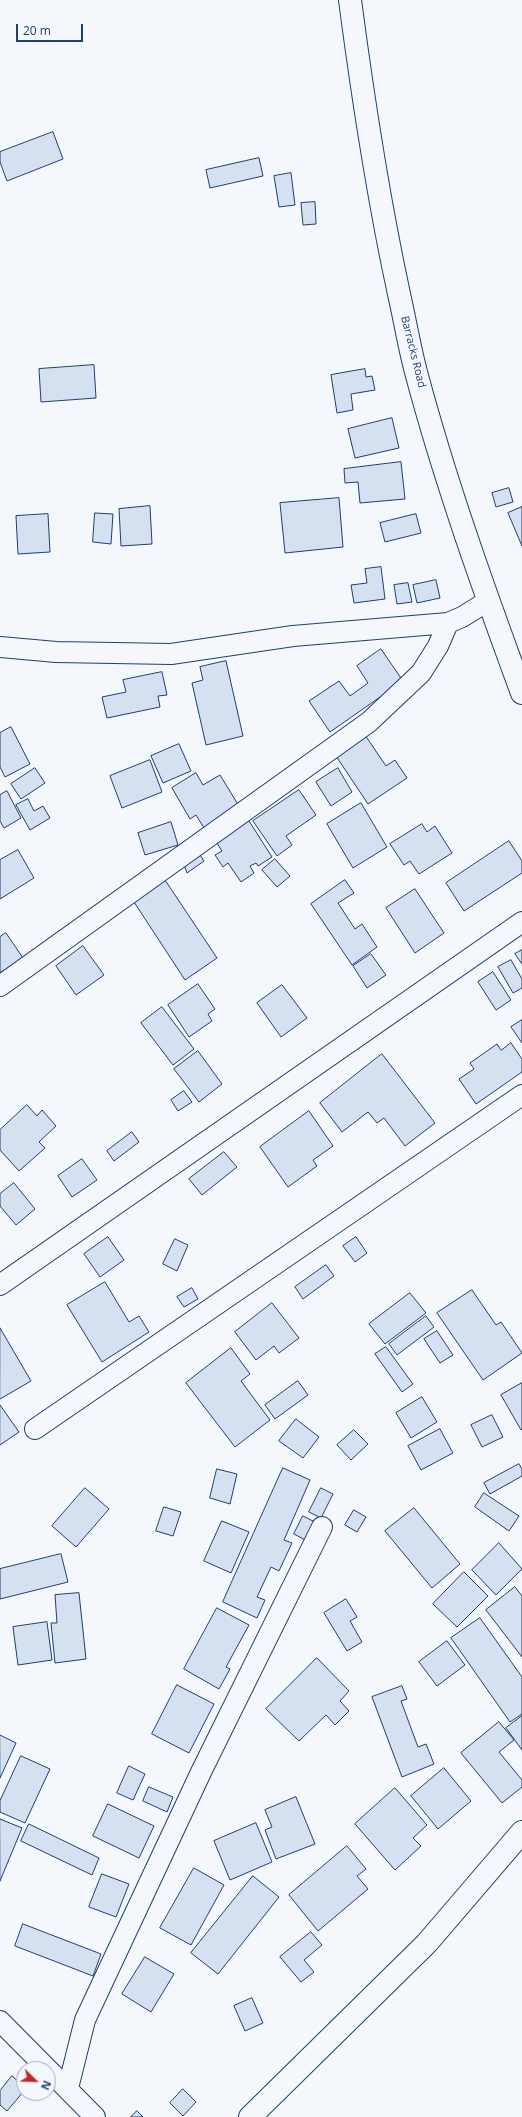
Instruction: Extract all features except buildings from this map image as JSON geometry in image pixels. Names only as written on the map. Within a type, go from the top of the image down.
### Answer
[{"type":"street","name":"Barracks Road","points":[[350,0],[363,106],[379,199],[416,371],[453,496],[488,601],[522,693]]},
{"type":"street","points":[[0,647],[56,652],[171,654],[293,636],[448,623],[462,617],[488,601]]},
{"type":"street","points":[[0,986],[369,722],[421,673],[438,646],[448,623]]},
{"type":"street","points":[[0,1285],[522,922]]},
{"type":"street","points":[[35,1429],[522,1095]]},
{"type":"street","points":[[68,2088],[85,2020],[202,1770],[322,1527]]},
{"type":"street","points":[[250,2117],[427,1943],[522,1832]]},
{"type":"street","points":[[0,2021],[68,2088],[95,2117]]}]
